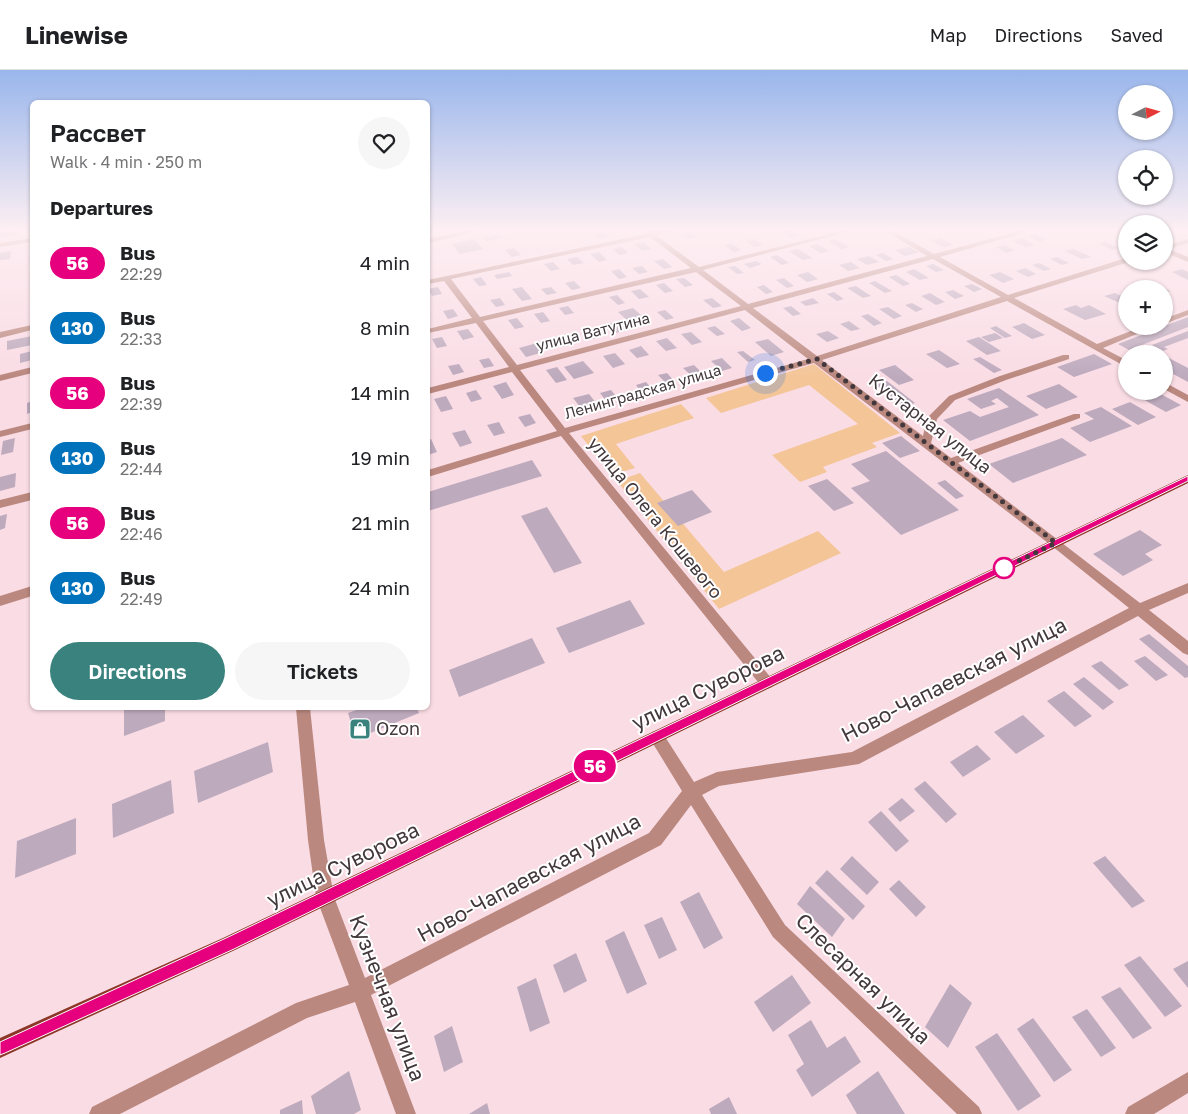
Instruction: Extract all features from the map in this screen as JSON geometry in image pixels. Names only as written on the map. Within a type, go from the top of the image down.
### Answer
[{"type":"main road","name":"улица Суворова","points":[[0,1048],[229,944],[1188,479]]},
{"type":"street","name":"улица Олега Кошевого","points":[[447,280],[563,432],[767,683]]},
{"type":"street","points":[[430,331],[651,280]]},
{"type":"street","name":"Кустарная улица","points":[[712,280],[1056,543],[1188,649]]},
{"type":"street","name":"улица Ватутина","points":[[430,390],[846,280]]},
{"type":"street","points":[[978,280],[1118,359]]},
{"type":"street","name":"Ленинградская улица","points":[[430,473],[563,432],[817,359],[1064,280]]},
{"type":"street","points":[[1173,318],[1188,312]]},
{"type":"street","points":[[0,335],[30,328]]},
{"type":"street","points":[[1097,347],[1128,335]]},
{"type":"street","points":[[926,443],[932,418],[952,398],[1003,378],[1066,357]]},
{"type":"street","points":[[0,378],[30,370]]},
{"type":"street","points":[[1173,390],[1188,398]]},
{"type":"street","points":[[950,462],[1077,416]]},
{"type":"street","points":[[0,434],[30,426]]},
{"type":"street","points":[[0,504],[30,496]]},
{"type":"street","name":"Ново-Чапаевская улица","points":[[99,1114],[303,1010],[361,990],[655,839],[692,792],[717,779],[854,759],[1138,609],[1188,588]]},
{"type":"street","points":[[0,600],[30,591]]},
{"type":"street","name":"Кузнечная улица","points":[[303,710],[316,840],[325,897],[406,1114]]},
{"type":"street","name":"Слесарная улица","points":[[656,737],[779,931],[972,1114]]},
{"type":"street","points":[[1134,1114],[1188,1082]]},
{"type":"shaded area","points":[[814,364],[900,433],[872,443],[877,447],[823,467],[827,472],[800,482],[772,455],[858,424],[809,385],[721,413],[706,398]]},
{"type":"shaded area","points":[[681,404],[694,418],[616,444],[635,468],[612,475],[581,436]]},
{"type":"shaded area","points":[[640,473],[724,572],[818,531],[841,553],[719,609],[617,481]]},
{"type":"building","points":[[474,280],[483,280],[487,285],[479,286]]},
{"type":"building","points":[[677,280],[686,280],[693,285],[685,287]]},
{"type":"building","points":[[776,280],[786,280],[794,286],[787,288]]},
{"type":"building","points":[[893,280],[903,280],[910,284],[903,286]]},
{"type":"building","points":[[997,280],[1012,280],[1003,283]]},
{"type":"building","points":[[574,281],[581,288],[572,290],[565,283]]},
{"type":"building","points":[[875,281],[892,291],[885,293],[869,283]]},
{"type":"building","points":[[664,283],[673,291],[665,293],[656,285]]},
{"type":"building","points":[[972,284],[982,289],[974,292],[964,286]]},
{"type":"building","points":[[764,285],[773,292],[766,294],[757,287]]},
{"type":"building","points":[[856,286],[871,296],[863,298],[847,288]]},
{"type":"building","points":[[438,287],[442,294],[432,296],[430,289]]},
{"type":"building","points":[[522,287],[532,299],[522,301],[512,289]]},
{"type":"building","points":[[551,287],[557,293],[547,295],[541,289]]},
{"type":"building","points":[[640,289],[649,297],[639,299],[631,291]]},
{"type":"building","points":[[953,290],[964,296],[955,299],[945,292]]},
{"type":"building","points":[[834,292],[844,299],[837,301],[827,294]]},
{"type":"building","points":[[930,293],[945,302],[936,305],[921,296]]},
{"type":"building","points":[[1115,293],[1118,294],[1118,302],[1104,296]]},
{"type":"building","points":[[617,295],[625,303],[618,305],[609,297]]},
{"type":"building","points":[[500,298],[505,305],[496,307],[490,300]]},
{"type":"building","points":[[712,298],[722,306],[713,308],[703,300]]},
{"type":"building","points":[[813,298],[819,303],[806,306],[800,302]]},
{"type":"building","points":[[912,303],[923,309],[916,312],[905,305]]},
{"type":"building","points":[[1076,305],[1081,308],[1089,305],[1106,314],[1085,320],[1063,309]]},
{"type":"building","points":[[568,306],[574,313],[565,315],[559,308]]},
{"type":"building","points":[[791,306],[801,314],[793,316],[783,308]]},
{"type":"building","points":[[888,307],[902,316],[894,319],[879,309]]},
{"type":"building","points":[[633,308],[642,316],[627,320],[618,312]]},
{"type":"building","points":[[453,309],[458,316],[448,319],[443,311]]},
{"type":"building","points":[[665,310],[674,318],[666,320],[657,312]]},
{"type":"building","points":[[543,312],[550,321],[541,323],[534,314]]},
{"type":"building","points":[[868,314],[882,323],[874,326],[861,316]]},
{"type":"building","points":[[1188,317],[1188,327],[1173,333],[1173,323]]},
{"type":"building","points":[[517,318],[524,327],[515,329],[508,320]]},
{"type":"building","points":[[739,318],[751,328],[742,331],[730,321]]},
{"type":"building","points":[[617,321],[626,330],[616,333],[607,324]]},
{"type":"building","points":[[849,321],[860,329],[851,331],[840,324]]},
{"type":"building","points":[[1024,323],[1045,335],[1032,339],[1012,327]]},
{"type":"building","points":[[715,326],[725,334],[717,336],[707,328]]},
{"type":"building","points":[[996,326],[1012,336],[1005,338],[990,328]]},
{"type":"building","points":[[589,328],[598,338],[590,339],[582,330]]},
{"type":"building","points":[[468,329],[474,337],[463,340],[457,331]]},
{"type":"building","points":[[828,331],[839,338],[827,342],[816,334]]},
{"type":"building","points":[[1188,331],[1188,338],[1169,345],[1152,345]]},
{"type":"building","points":[[691,332],[702,342],[692,345],[681,334]]},
{"type":"building","points":[[995,333],[1003,338],[989,342],[981,337]]},
{"type":"building","points":[[568,334],[576,343],[563,347],[555,337]]},
{"type":"building","points":[[1141,335],[1167,335],[1142,345],[1118,344]]},
{"type":"building","points":[[30,336],[30,345],[7,350],[7,341]]},
{"type":"building","points":[[442,337],[447,346],[437,348],[432,339]]},
{"type":"building","points":[[979,337],[1001,351],[987,355],[966,341]]},
{"type":"building","points":[[667,338],[677,348],[666,351],[656,341]]},
{"type":"building","points":[[768,339],[784,352],[771,356],[755,342]]},
{"type":"building","points":[[537,343],[544,352],[526,357],[519,348]]},
{"type":"building","points":[[641,346],[649,355],[637,358],[629,350]]},
{"type":"building","points":[[939,350],[960,364],[947,368],[926,354]]},
{"type":"building","points":[[743,351],[755,360],[748,362],[737,352]]},
{"type":"building","points":[[30,352],[30,360],[20,363],[20,354]]},
{"type":"building","points":[[615,353],[625,364],[613,368],[603,356]]},
{"type":"building","points":[[1094,354],[1112,364],[1074,377],[1057,367]]},
{"type":"building","points":[[980,357],[1002,370],[994,373],[973,359]]},
{"type":"building","points":[[489,358],[494,366],[484,368],[479,360]]},
{"type":"building","points":[[722,358],[732,368],[722,371],[711,361]]},
{"type":"building","points":[[1173,360],[1188,368],[1188,382],[1173,374]]},
{"type":"building","points":[[583,361],[594,373],[574,379],[564,367]]},
{"type":"building","points":[[459,364],[464,372],[453,375],[448,366]]},
{"type":"building","points":[[694,365],[703,374],[693,377],[683,368]]},
{"type":"building","points":[[895,365],[914,380],[899,385],[879,370]]},
{"type":"building","points":[[557,367],[567,380],[556,383],[546,370]]},
{"type":"building","points":[[667,373],[676,383],[668,385],[658,375]]},
{"type":"building","points":[[887,381],[915,403],[903,406],[876,385]]},
{"type":"building","points":[[506,382],[514,395],[502,399],[493,386]]},
{"type":"building","points":[[646,382],[652,389],[641,392],[636,385]]},
{"type":"building","points":[[1059,384],[1078,397],[1046,409],[1026,396]]},
{"type":"building","points":[[999,388],[1039,415],[970,441],[943,420],[970,411],[980,417],[1009,407],[997,398],[991,401],[996,404],[981,409],[967,399]]},
{"type":"building","points":[[476,390],[482,399],[471,402],[466,393]]},
{"type":"building","points":[[611,390],[618,399],[607,402],[600,393]]},
{"type":"building","points":[[589,394],[600,408],[584,412],[573,398]]},
{"type":"building","points":[[446,396],[453,409],[441,412],[434,399]]},
{"type":"building","points":[[1145,400],[1172,400],[1181,405],[1166,412]]},
{"type":"building","points":[[30,402],[30,413],[27,414],[27,403]]},
{"type":"building","points":[[1130,402],[1156,417],[1138,425],[1112,409]]},
{"type":"building","points":[[1101,407],[1132,426],[1090,442],[1070,428],[1094,419],[1084,413]]},
{"type":"building","points":[[530,414],[536,423],[525,427],[518,417]]},
{"type":"building","points":[[499,422],[505,433],[494,436],[487,425]]},
{"type":"building","points":[[465,430],[472,443],[460,447],[452,433]]},
{"type":"building","points":[[901,436],[920,451],[900,458],[882,443]]},
{"type":"building","points":[[15,438],[13,452],[1,455],[3,441]]},
{"type":"building","points":[[1062,438],[1087,455],[1013,483],[989,464]]},
{"type":"building","points":[[430,439],[437,452],[430,454]]},
{"type":"building","points":[[886,451],[959,510],[901,535],[851,488],[870,481],[851,464]]},
{"type":"building","points":[[532,460],[542,476],[430,510],[430,491]]},
{"type":"building","points":[[16,473],[15,487],[0,491],[0,477]]},
{"type":"building","points":[[827,479],[854,503],[834,511],[808,486]]},
{"type":"building","points":[[945,480],[964,496],[956,499],[937,483]]},
{"type":"building","points":[[692,490],[712,512],[678,526],[657,503]]},
{"type":"building","points":[[547,507],[582,563],[554,573],[521,516]]},
{"type":"building","points":[[7,514],[5,528],[0,530],[0,516]]},
{"type":"building","points":[[1140,530],[1162,545],[1145,554],[1153,560],[1123,576],[1093,554]]},
{"type":"building","points":[[630,600],[645,624],[569,653],[556,628]]},
{"type":"building","points":[[1149,634],[1188,666],[1188,677],[1185,678],[1139,639]]},
{"type":"building","points":[[532,638],[545,663],[459,697],[449,670]]},
{"type":"building","points":[[1145,656],[1168,675],[1156,681],[1134,661]]},
{"type":"building","points":[[1101,661],[1129,685],[1119,690],[1091,666]]},
{"type":"building","points":[[1084,677],[1114,702],[1103,710],[1073,684]]},
{"type":"building","points":[[1064,691],[1092,716],[1075,727],[1047,701]]},
{"type":"building","points":[[124,710],[165,710],[165,721],[124,736]]},
{"type":"building","points":[[356,710],[418,710],[419,713],[356,739],[348,713]]},
{"type":"building","points":[[1023,715],[1045,736],[1016,754],[994,732]]},
{"type":"building","points":[[268,742],[273,772],[198,803],[194,771]]},
{"type":"building","points":[[977,745],[991,759],[963,777],[950,762]]},
{"type":"building","points":[[171,780],[174,813],[113,838],[112,804]]},
{"type":"building","points":[[925,781],[957,814],[946,823],[914,789]]},
{"type":"building","points":[[902,798],[915,811],[900,822],[888,809]]},
{"type":"building","points":[[881,811],[909,841],[896,852],[868,822]]},
{"type":"building","points":[[76,818],[76,854],[15,878],[17,841]]},
{"type":"building","points":[[852,856],[879,882],[867,895],[840,869]]},
{"type":"building","points":[[1105,856],[1145,901],[1132,908],[1093,863]]},
{"type":"building","points":[[827,870],[865,906],[853,920],[815,883]]},
{"type":"building","points":[[899,880],[926,907],[916,917],[889,889]]},
{"type":"building","points":[[810,886],[845,919],[832,937],[797,904]]},
{"type":"building","points":[[699,892],[723,938],[704,949],[680,902]]},
{"type":"building","points":[[662,917],[677,950],[659,959],[644,925]]},
{"type":"building","points":[[624,931],[647,984],[627,994],[605,941]]},
{"type":"building","points":[[576,953],[587,981],[564,993],[553,965]]},
{"type":"building","points":[[1140,956],[1182,1006],[1165,1017],[1124,965]]},
{"type":"building","points":[[1188,961],[1188,988],[1173,969]]},
{"type":"building","points":[[792,975],[811,1003],[773,1032],[754,1002]]},
{"type":"building","points":[[536,978],[550,1023],[530,1032],[517,987]]},
{"type":"building","points":[[950,984],[972,1003],[948,1048],[925,1027]]},
{"type":"building","points":[[1120,987],[1152,1028],[1133,1039],[1101,997]]},
{"type":"building","points":[[1087,1009],[1116,1048],[1101,1057],[1072,1017]]},
{"type":"building","points":[[1033,1018],[1072,1070],[1054,1082],[1017,1029]]},
{"type":"building","points":[[811,1020],[827,1048],[845,1036],[861,1062],[812,1097],[796,1070],[804,1064],[788,1035]]},
{"type":"building","points":[[452,1026],[463,1062],[444,1072],[434,1036]]},
{"type":"building","points":[[997,1033],[1041,1096],[1018,1111],[975,1047]]},
{"type":"building","points":[[349,1071],[361,1110],[354,1114],[316,1114],[311,1096]]},
{"type":"building","points":[[878,1071],[905,1114],[857,1114],[846,1095]]},
{"type":"building","points":[[729,1097],[737,1114],[711,1114],[709,1109]]},
{"type":"building","points":[[302,1100],[303,1114],[280,1114],[280,1110]]},
{"type":"building","points":[[487,1103],[490,1114],[469,1114]]},
{"type":"bus line","name":"56","points":[[0,1048],[229,944],[1188,479]]},
{"type":"place","name":"Ozon","points":[[360,729]]},
{"type":"route","points":[[765,373],[817,359],[1056,543],[1004,568]]}]
